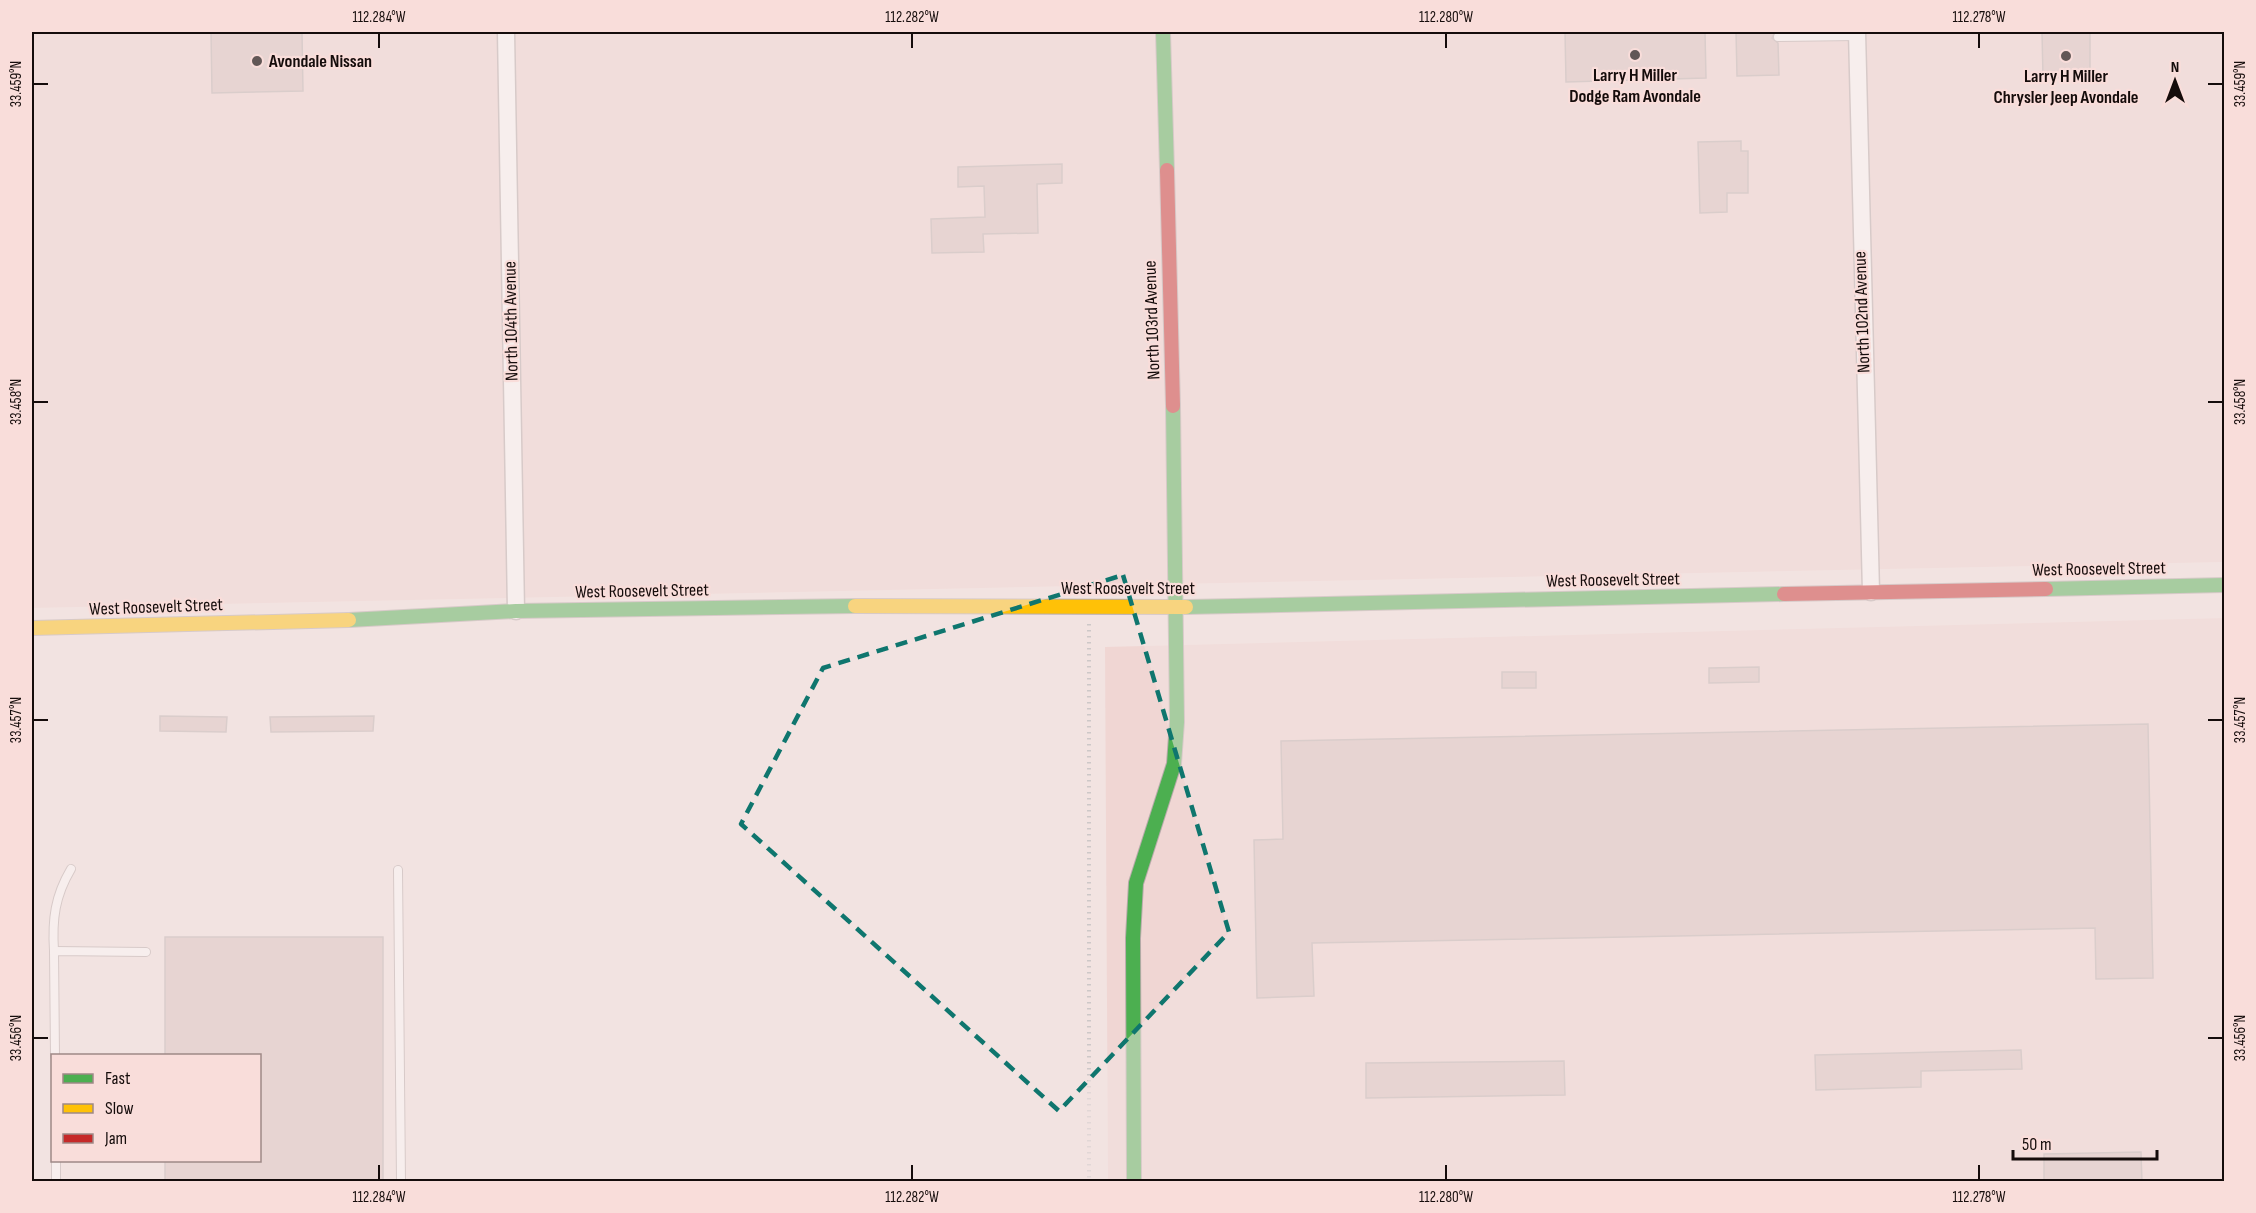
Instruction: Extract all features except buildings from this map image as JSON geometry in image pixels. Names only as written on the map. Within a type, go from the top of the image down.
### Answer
[{"type":"street","name":"North 104th Avenue","points":[[506,32],[516,611]]},
{"type":"street","name":"North 103rd Avenue","points":[[1134,1182],[1134,909],[1136,883],[1174,764],[1177,722],[1177,607],[1163,32]]},
{"type":"street","name":"North 102nd Avenue","points":[[1857,34],[1871,592]]},
{"type":"street","name":"West Roosevelt Street","points":[[32,628],[393,619],[516,611],[924,605],[1177,607],[2224,585]]},
{"type":"lane","points":[[1778,37],[1857,34]]},
{"type":"lane","points":[[55,1054],[53,926],[57,895],[71,868]]},
{"type":"lane","points":[[398,870],[400,1182]]},
{"type":"lane","points":[[54,951],[146,952]]},
{"type":"lane","points":[[56,1162],[56,1182]]},
{"type":"path","points":[[1089,607],[1089,1182]]},
{"type":"highlighted area","points":[[1123,575],[1229,932],[1059,1111],[741,824],[823,668]]},
{"type":"shaded area","points":[[32,32],[2224,32],[2224,562],[32,608]]},
{"type":"shaded area","points":[[2224,618],[2224,1181],[1108,1181],[1105,647]]},
{"type":"traffic: fast","points":[[1163,32],[1167,170]]},
{"type":"traffic: fast","points":[[1134,1182],[1133,938],[1136,883],[1174,764],[1177,722],[1173,406]]},
{"type":"traffic: fast","points":[[2046,589],[2224,585]]},
{"type":"traffic: fast","points":[[1186,607],[1784,594]]},
{"type":"traffic: fast","points":[[349,620],[516,611],[855,606]]},
{"type":"traffic: slow","points":[[855,606],[1186,607]]},
{"type":"traffic: slow","points":[[32,628],[349,620]]},
{"type":"traffic: jam","points":[[1167,170],[1173,406]]},
{"type":"traffic: jam","points":[[1784,594],[2046,589]]},
{"type":"place","name":"Larry H Miller Dodge Ram Avondale","points":[[1635,55]]},
{"type":"place","name":"Larry H Miller Chrysler Jeep Avondale","points":[[2066,56]]},
{"type":"place","name":"Avondale Nissan","points":[[257,61]]}]
